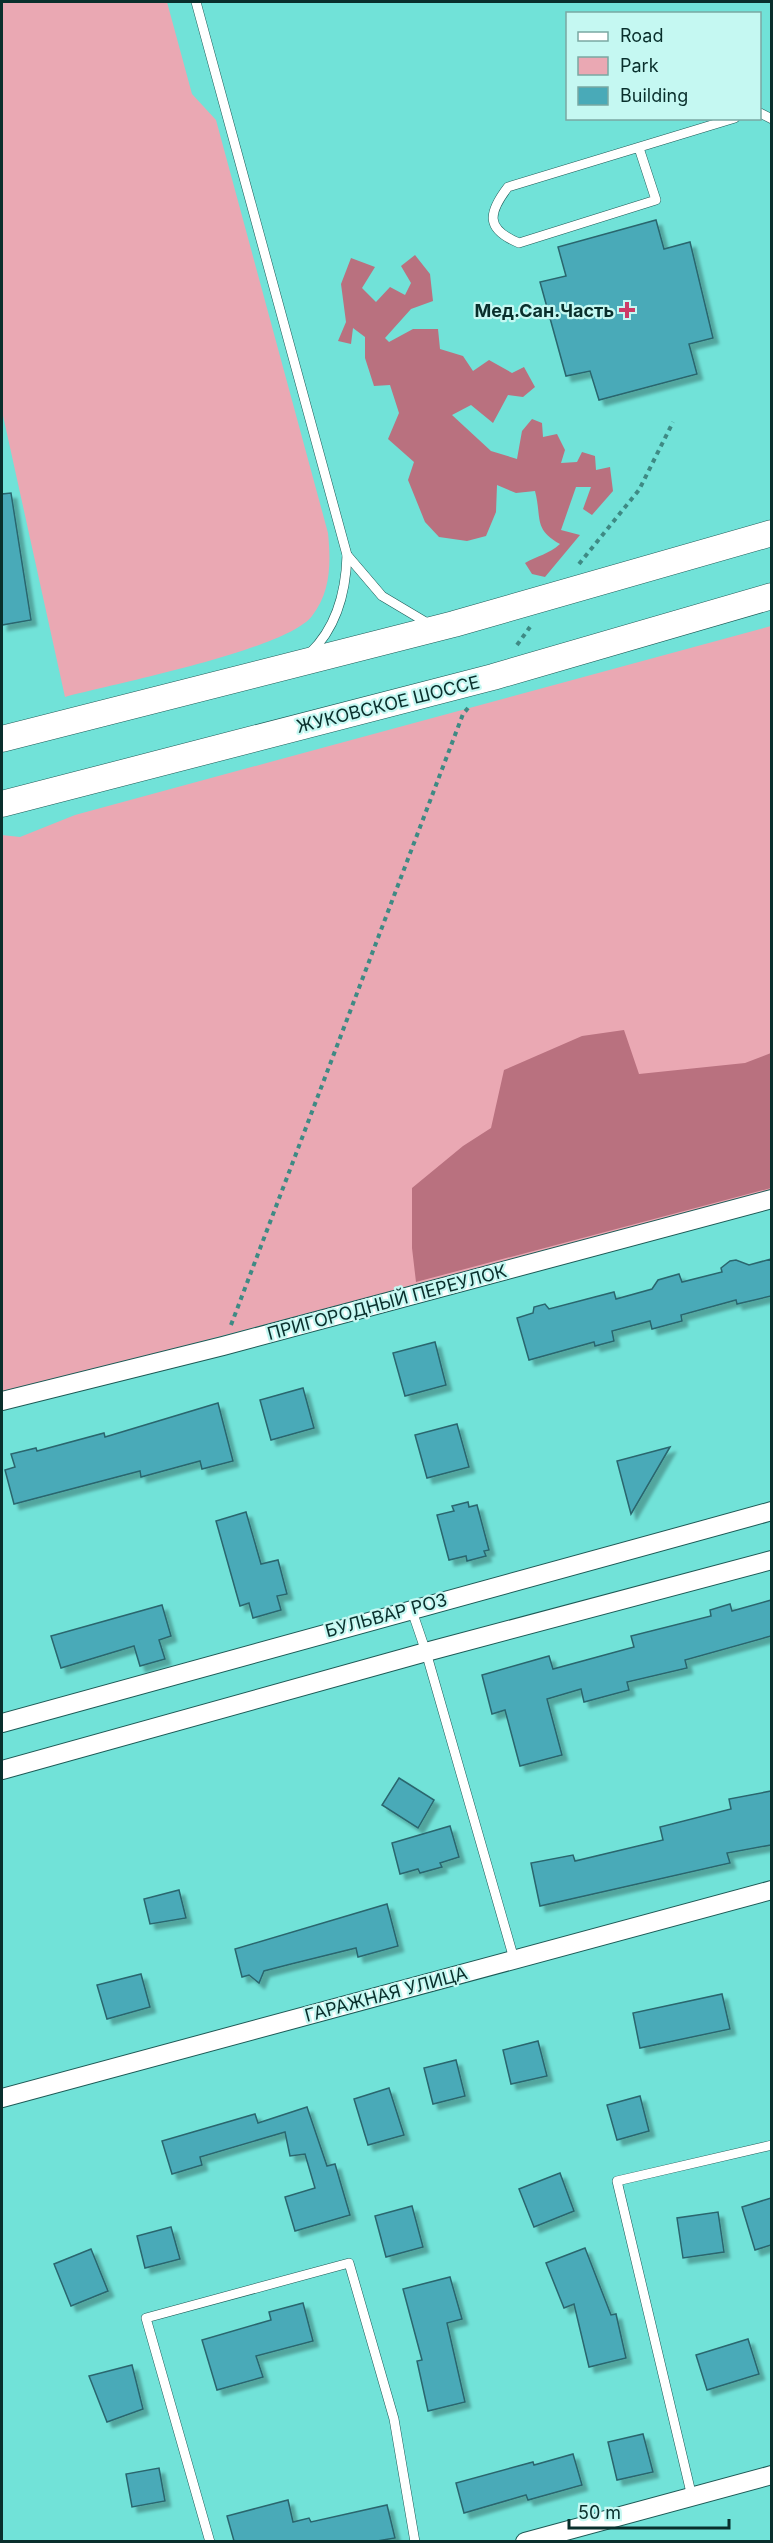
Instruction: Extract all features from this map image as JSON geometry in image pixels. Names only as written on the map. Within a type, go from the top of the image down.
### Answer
[{"type":"main road","points":[[2,739],[553,597],[771,533]]},
{"type":"main road","name":"ЖУКОВСКОЕ ШОССЕ","points":[[2,804],[493,677],[771,596]]},
{"type":"street","name":"ПРИГОРОДНЫЙ ПЕРЕУЛОК","points":[[2,1401],[223,1346],[771,1198]]},
{"type":"street","name":"БУЛЬВАР РОЗ","points":[[2,1722],[771,1511]]},
{"type":"street","points":[[2,1770],[426,1652],[771,1560]]},
{"type":"street","name":"ГАРАЖНАЯ УЛИЦА","points":[[2,2098],[771,1890]]},
{"type":"street","points":[[525,2541],[771,2475]]},
{"type":"lane","points":[[196,2],[347,555],[346,584],[333,620],[318,645],[301,662]]},
{"type":"lane","points":[[639,148],[656,200],[519,243],[499,233],[493,222],[493,211],[508,187],[729,120]]},
{"type":"lane","points":[[347,555],[382,596],[408,614],[437,628]]},
{"type":"lane","points":[[411,1608],[426,1652],[514,1959]]},
{"type":"lane","points":[[692,2497],[617,2181],[771,2145]]},
{"type":"lane","points":[[210,2541],[146,2318],[349,2263],[394,2419],[415,2541]]},
{"type":"path","points":[[493,677],[553,597],[639,490],[673,422]]},
{"type":"path","points":[[223,1346],[463,714],[471,705]]},
{"type":"green space","points":[[2,2],[167,2],[192,94],[216,120],[328,533],[329,566],[323,597],[312,616],[296,629],[235,653],[65,697],[2,411]]},
{"type":"green space","points":[[771,626],[771,1191],[2,1394],[2,835],[20,837],[75,815]]},
{"type":"shaded area","points":[[415,255],[430,274],[433,301],[411,309],[385,338],[389,342],[413,329],[438,329],[440,349],[463,356],[473,371],[489,360],[512,373],[524,367],[535,387],[523,397],[508,395],[493,423],[471,405],[452,415],[491,451],[517,459],[522,431],[532,419],[542,423],[543,437],[557,434],[565,450],[561,463],[577,462],[582,452],[595,456],[596,470],[610,467],[613,491],[592,515],[583,509],[591,487],[576,487],[561,530],[580,535],[545,577],[532,574],[525,563],[560,544],[551,539],[542,528],[535,491],[516,493],[497,485],[496,512],[486,536],[467,541],[439,537],[425,522],[408,480],[414,462],[388,439],[399,413],[390,385],[374,386],[365,358],[365,337],[353,328],[351,344],[338,341],[346,322],[341,284],[351,258],[375,267],[362,288],[376,302],[390,287],[405,295],[411,283],[401,266]]},
{"type":"shaded area","points":[[624,1030],[639,1074],[745,1063],[771,1053],[771,1188],[416,1282],[412,1248],[412,1188],[463,1146],[491,1128],[504,1070],[582,1036]]},
{"type":"building","name":"Мед.Сан.Часть","points":[[656,220],[664,249],[690,242],[713,338],[689,344],[697,374],[599,400],[590,371],[566,376],[540,282],[566,276],[558,247]]},
{"type":"building","points":[[11,493],[31,620],[2,625],[2,494]]},
{"type":"building","points":[[771,1259],[771,1296],[737,1304],[736,1300],[681,1315],[682,1321],[652,1329],[650,1321],[612,1331],[614,1341],[595,1346],[594,1342],[529,1360],[517,1318],[533,1313],[534,1307],[545,1304],[549,1309],[614,1292],[616,1299],[652,1289],[658,1280],[679,1274],[682,1282],[722,1272],[721,1268],[730,1261],[736,1260],[749,1265]]},
{"type":"building","points":[[435,1342],[446,1385],[405,1396],[393,1353]]},
{"type":"building","points":[[303,1388],[314,1428],[271,1440],[260,1400]]},
{"type":"building","points":[[218,1403],[233,1461],[202,1469],[200,1461],[141,1477],[140,1471],[14,1504],[5,1470],[15,1467],[11,1454],[36,1448],[37,1451],[104,1433],[105,1437]]},
{"type":"building","points":[[457,1424],[469,1467],[427,1478],[415,1435]]},
{"type":"building","points":[[670,1447],[631,1514],[617,1461]]},
{"type":"building","points":[[468,1502],[469,1507],[477,1505],[489,1550],[484,1551],[486,1556],[467,1561],[466,1556],[449,1560],[437,1515],[454,1511],[452,1506]]},
{"type":"building","points":[[246,1512],[261,1564],[278,1560],[287,1594],[277,1596],[281,1610],[253,1618],[249,1603],[240,1606],[216,1521]]},
{"type":"building","points":[[771,1600],[771,1636],[685,1660],[687,1668],[627,1682],[629,1690],[584,1702],[581,1689],[547,1699],[562,1755],[520,1766],[505,1710],[492,1714],[482,1675],[549,1656],[553,1669],[634,1647],[631,1636],[711,1616],[710,1610],[730,1604],[732,1611]]},
{"type":"building","points":[[162,1605],[171,1636],[159,1640],[165,1659],[140,1666],[134,1646],[61,1668],[51,1636]]},
{"type":"building","points":[[399,1778],[434,1800],[418,1828],[382,1805]]},
{"type":"building","points":[[771,1791],[771,1845],[727,1853],[730,1863],[540,1906],[531,1863],[573,1855],[575,1861],[663,1840],[660,1827],[731,1809],[729,1799]]},
{"type":"building","points":[[450,1826],[459,1857],[440,1863],[442,1867],[420,1873],[418,1869],[400,1874],[392,1843]]},
{"type":"building","points":[[179,1890],[186,1918],[150,1924],[144,1899]]},
{"type":"building","points":[[387,1904],[398,1946],[358,1957],[356,1948],[264,1971],[259,1983],[249,1975],[242,1977],[235,1949]]},
{"type":"building","points":[[141,1974],[150,2007],[107,2019],[97,1985]]},
{"type":"building","points":[[722,1994],[730,2029],[640,2048],[633,2013]]},
{"type":"building","points":[[538,2041],[547,2076],[511,2084],[503,2050]]},
{"type":"building","points":[[456,2060],[465,2096],[433,2104],[424,2068]]},
{"type":"building","points":[[389,2088],[404,2135],[368,2145],[354,2099]]},
{"type":"building","points":[[640,2096],[649,2131],[617,2140],[607,2105]]},
{"type":"building","points":[[307,2107],[327,2166],[335,2164],[350,2215],[295,2231],[285,2197],[315,2188],[305,2154],[290,2156],[285,2132],[200,2157],[202,2165],[172,2174],[162,2141],[255,2114],[258,2123]]},
{"type":"building","points":[[560,2173],[574,2211],[534,2227],[519,2189]]},
{"type":"building","points":[[771,2198],[771,2245],[755,2250],[742,2207]]},
{"type":"building","points":[[412,2206],[423,2247],[386,2257],[375,2216]]},
{"type":"building","points":[[718,2212],[724,2252],[683,2258],[677,2218]]},
{"type":"building","points":[[171,2227],[180,2259],[145,2268],[137,2236]]},
{"type":"building","points":[[585,2248],[611,2315],[616,2314],[626,2358],[589,2367],[574,2304],[564,2308],[546,2263]]},
{"type":"building","points":[[91,2249],[108,2291],[71,2306],[54,2264]]},
{"type":"building","points":[[450,2277],[462,2319],[447,2323],[465,2402],[428,2411],[417,2361],[422,2360],[403,2289]]},
{"type":"building","points":[[303,2303],[313,2341],[256,2356],[263,2377],[217,2390],[202,2340],[271,2320],[269,2312]]},
{"type":"building","points":[[748,2339],[759,2374],[707,2390],[696,2355]]},
{"type":"building","points":[[132,2365],[143,2409],[107,2422],[89,2376]]},
{"type":"building","points":[[643,2434],[653,2472],[617,2480],[608,2442]]},
{"type":"building","points":[[573,2454],[582,2485],[528,2500],[526,2495],[464,2513],[456,2483],[533,2462],[534,2465]]},
{"type":"building","points":[[159,2468],[165,2501],[132,2507],[126,2474]]},
{"type":"building","points":[[288,2500],[293,2522],[309,2518],[311,2522],[387,2505],[395,2538],[377,2541],[234,2541],[227,2516]]},
{"type":"place","name":"Мед.Сан.Часть","points":[[627,310]]}]
